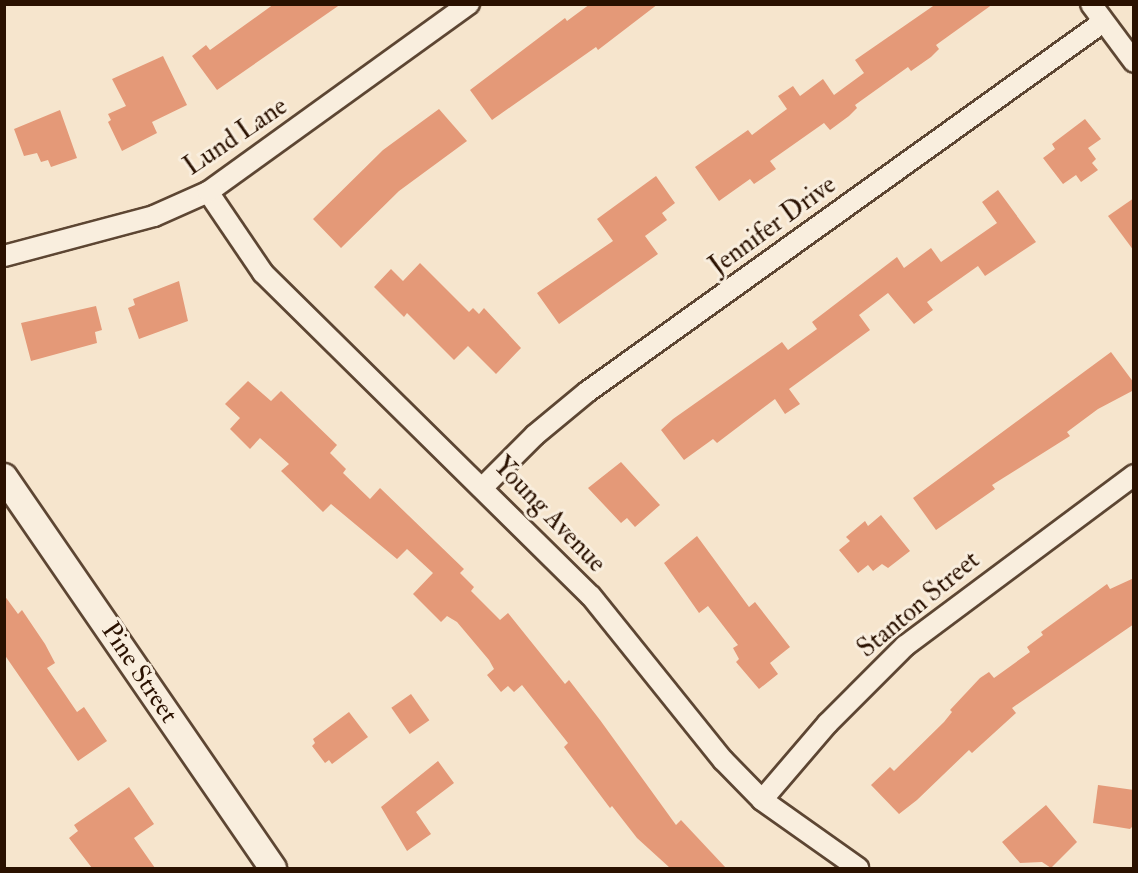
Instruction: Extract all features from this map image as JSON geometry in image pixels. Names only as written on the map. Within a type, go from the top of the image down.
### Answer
[{"type":"street","name":"Lund Lane","points":[[4,256],[154,216],[208,192],[469,4]]},
{"type":"street","points":[[1091,4],[1134,62]]},
{"type":"street","name":"Jennifer Drive","points":[[484,486],[536,435],[587,392],[1103,22]]},
{"type":"street","name":"Young Avenue","points":[[208,192],[264,273],[484,486],[591,596],[723,760],[762,800],[858,868]]},
{"type":"street","name":"Stanton Street","points":[[762,800],[828,723],[905,646],[1134,476]]},
{"type":"street","name":"Pine Street","points":[[4,477],[273,868]]},
{"type":"building","points":[[274,4],[341,4],[217,90],[192,56],[206,45],[210,50]]},
{"type":"building","points":[[590,4],[658,4],[598,50],[596,47],[492,120],[470,90],[565,18],[567,21]]},
{"type":"building","points":[[936,4],[993,4],[936,45],[939,49],[931,57],[911,71],[908,67],[855,105],[857,108],[849,116],[830,130],[824,123],[770,161],[776,169],[754,184],[750,179],[719,201],[695,167],[748,130],[752,135],[787,109],[778,96],[793,86],[800,96],[823,79],[834,95],[864,73],[855,60]]},
{"type":"building","points":[[163,56],[187,105],[152,122],[157,133],[122,151],[108,122],[111,120],[108,114],[126,106],[112,79]]},
{"type":"building","points":[[439,109],[467,141],[399,191],[341,248],[313,219],[383,150]]},
{"type":"building","points":[[60,110],[77,158],[51,167],[48,160],[41,162],[37,153],[24,156],[14,129]]},
{"type":"building","points":[[1085,119],[1101,139],[1088,148],[1096,159],[1092,163],[1098,170],[1081,182],[1076,175],[1063,184],[1043,158],[1055,149],[1052,144]]},
{"type":"building","points":[[656,176],[675,203],[662,213],[667,220],[645,236],[658,254],[559,324],[537,293],[613,241],[597,219]]},
{"type":"building","points":[[998,190],[1036,242],[985,276],[978,266],[927,302],[933,310],[914,324],[888,293],[859,315],[870,330],[789,389],[800,404],[785,414],[775,399],[717,443],[713,439],[684,460],[661,430],[673,419],[782,342],[788,350],[817,329],[812,322],[897,257],[904,268],[931,248],[941,262],[997,223],[982,202]]},
{"type":"building","points":[[1134,198],[1134,251],[1108,216]]},
{"type":"building","points":[[420,263],[469,312],[473,308],[479,314],[484,308],[521,348],[496,374],[468,346],[454,360],[407,313],[404,317],[374,287],[391,269],[403,281]]},
{"type":"building","points":[[179,281],[188,321],[139,339],[128,308],[135,305],[133,299]]},
{"type":"building","points":[[96,306],[102,330],[95,332],[97,343],[31,361],[21,323]]},
{"type":"building","points":[[1111,352],[1134,383],[1134,390],[1098,409],[1067,432],[1070,436],[992,485],[995,489],[936,530],[913,498]]},
{"type":"building","points":[[248,381],[271,401],[281,391],[337,445],[330,453],[346,469],[343,473],[370,499],[380,488],[464,569],[460,573],[474,587],[471,591],[500,620],[508,613],[565,684],[569,680],[676,825],[681,820],[726,868],[670,868],[637,838],[612,806],[610,808],[564,747],[568,743],[522,685],[514,692],[508,686],[501,692],[487,675],[494,669],[489,660],[457,622],[447,616],[441,622],[413,594],[433,573],[407,549],[397,559],[331,504],[323,512],[281,471],[289,464],[260,438],[250,449],[230,429],[240,418],[225,404]]},
{"type":"building","points":[[621,462],[660,505],[635,527],[627,518],[621,523],[588,488]]},
{"type":"building","points":[[881,515],[910,551],[888,568],[882,564],[873,571],[868,565],[858,573],[839,550],[850,541],[846,537],[865,521],[868,526]]},
{"type":"building","points":[[697,536],[749,607],[755,602],[790,647],[770,663],[778,674],[759,689],[736,662],[739,659],[733,648],[738,645],[708,606],[699,613],[664,563]]},
{"type":"building","points":[[1134,578],[1134,624],[1012,708],[1016,713],[972,753],[969,750],[917,800],[899,814],[871,785],[890,767],[894,771],[944,722],[952,712],[950,710],[980,678],[989,672],[994,678],[1030,652],[1027,647],[1043,635],[1041,632],[1107,584],[1110,589]]},
{"type":"building","points":[[4,595],[18,614],[22,610],[45,644],[55,663],[47,668],[77,712],[84,707],[107,741],[78,761],[4,654]]},
{"type":"building","points":[[411,694],[429,720],[410,734],[391,708]]},
{"type":"building","points":[[349,712],[368,737],[332,764],[329,760],[325,763],[312,746],[315,743],[313,739]]},
{"type":"building","points":[[438,761],[454,783],[416,812],[431,834],[407,851],[381,807]]},
{"type":"building","points":[[1098,785],[1134,790],[1134,825],[1130,829],[1093,823]]},
{"type":"building","points":[[129,787],[154,824],[134,838],[155,868],[92,868],[69,838],[78,831],[74,825]]},
{"type":"building","points":[[1046,805],[1077,842],[1051,868],[1042,862],[1020,863],[1002,842]]}]
